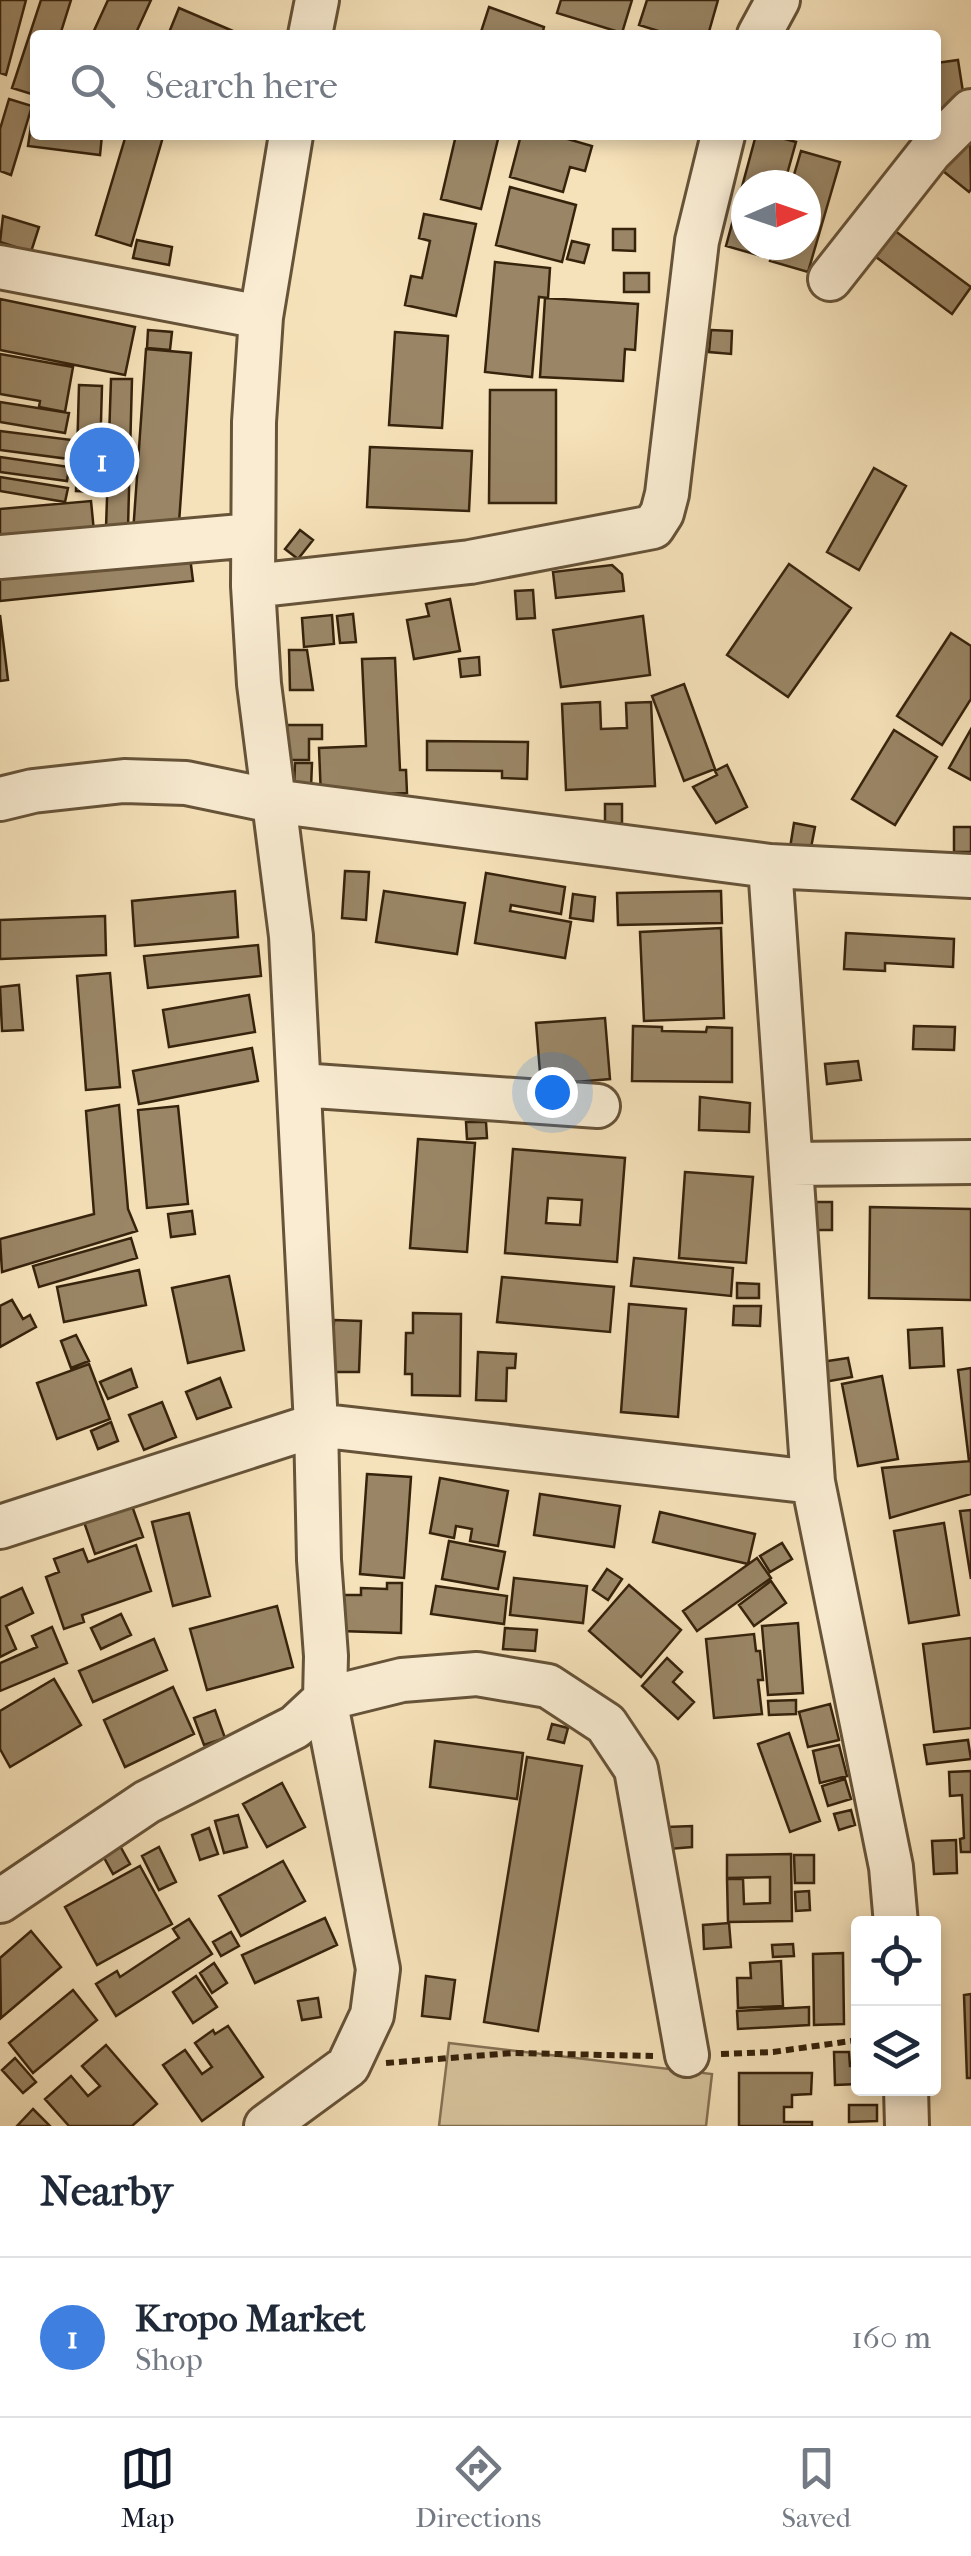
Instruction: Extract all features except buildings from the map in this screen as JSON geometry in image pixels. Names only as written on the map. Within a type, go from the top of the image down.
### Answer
[{"type":"street","points":[[311,30],[317,0]]},
{"type":"street","points":[[762,30],[778,0]]},
{"type":"street","points":[[830,279],[930,152],[971,111]]},
{"type":"street","points":[[266,2126],[348,2066],[372,2015],[378,1969],[325,1699],[316,1425],[291,936],[258,684],[252,586],[254,422],[261,318],[290,140]]},
{"type":"street","points":[[252,586],[470,562],[653,527],[667,494],[696,241],[722,140]]},
{"type":"street","points":[[0,267],[261,318]]},
{"type":"street","points":[[0,557],[253,534]]},
{"type":"street","points":[[0,799],[33,791],[124,781],[186,783],[273,801],[770,866],[971,876]]},
{"type":"street","points":[[770,866],[813,1482],[890,1867],[895,1916]]},
{"type":"street","points":[[300,1085],[598,1106]]},
{"type":"street","points":[[792,1164],[971,1162]]},
{"type":"street","points":[[0,1527],[316,1425],[813,1482]]},
{"type":"street","points":[[0,1901],[147,1802],[295,1727],[325,1699],[402,1680],[477,1674],[548,1686],[606,1724],[636,1768],[687,2055]]},
{"type":"street","points":[[906,2096],[907,2126]]},
{"type":"path","points":[[348,2066],[513,2053],[773,2052],[851,2041]]},
{"type":"shaded area","points":[[449,2043],[712,2074],[706,2126],[439,2126]]},
{"type":"place","name":"Kropo Market","points":[[102,460]]}]
